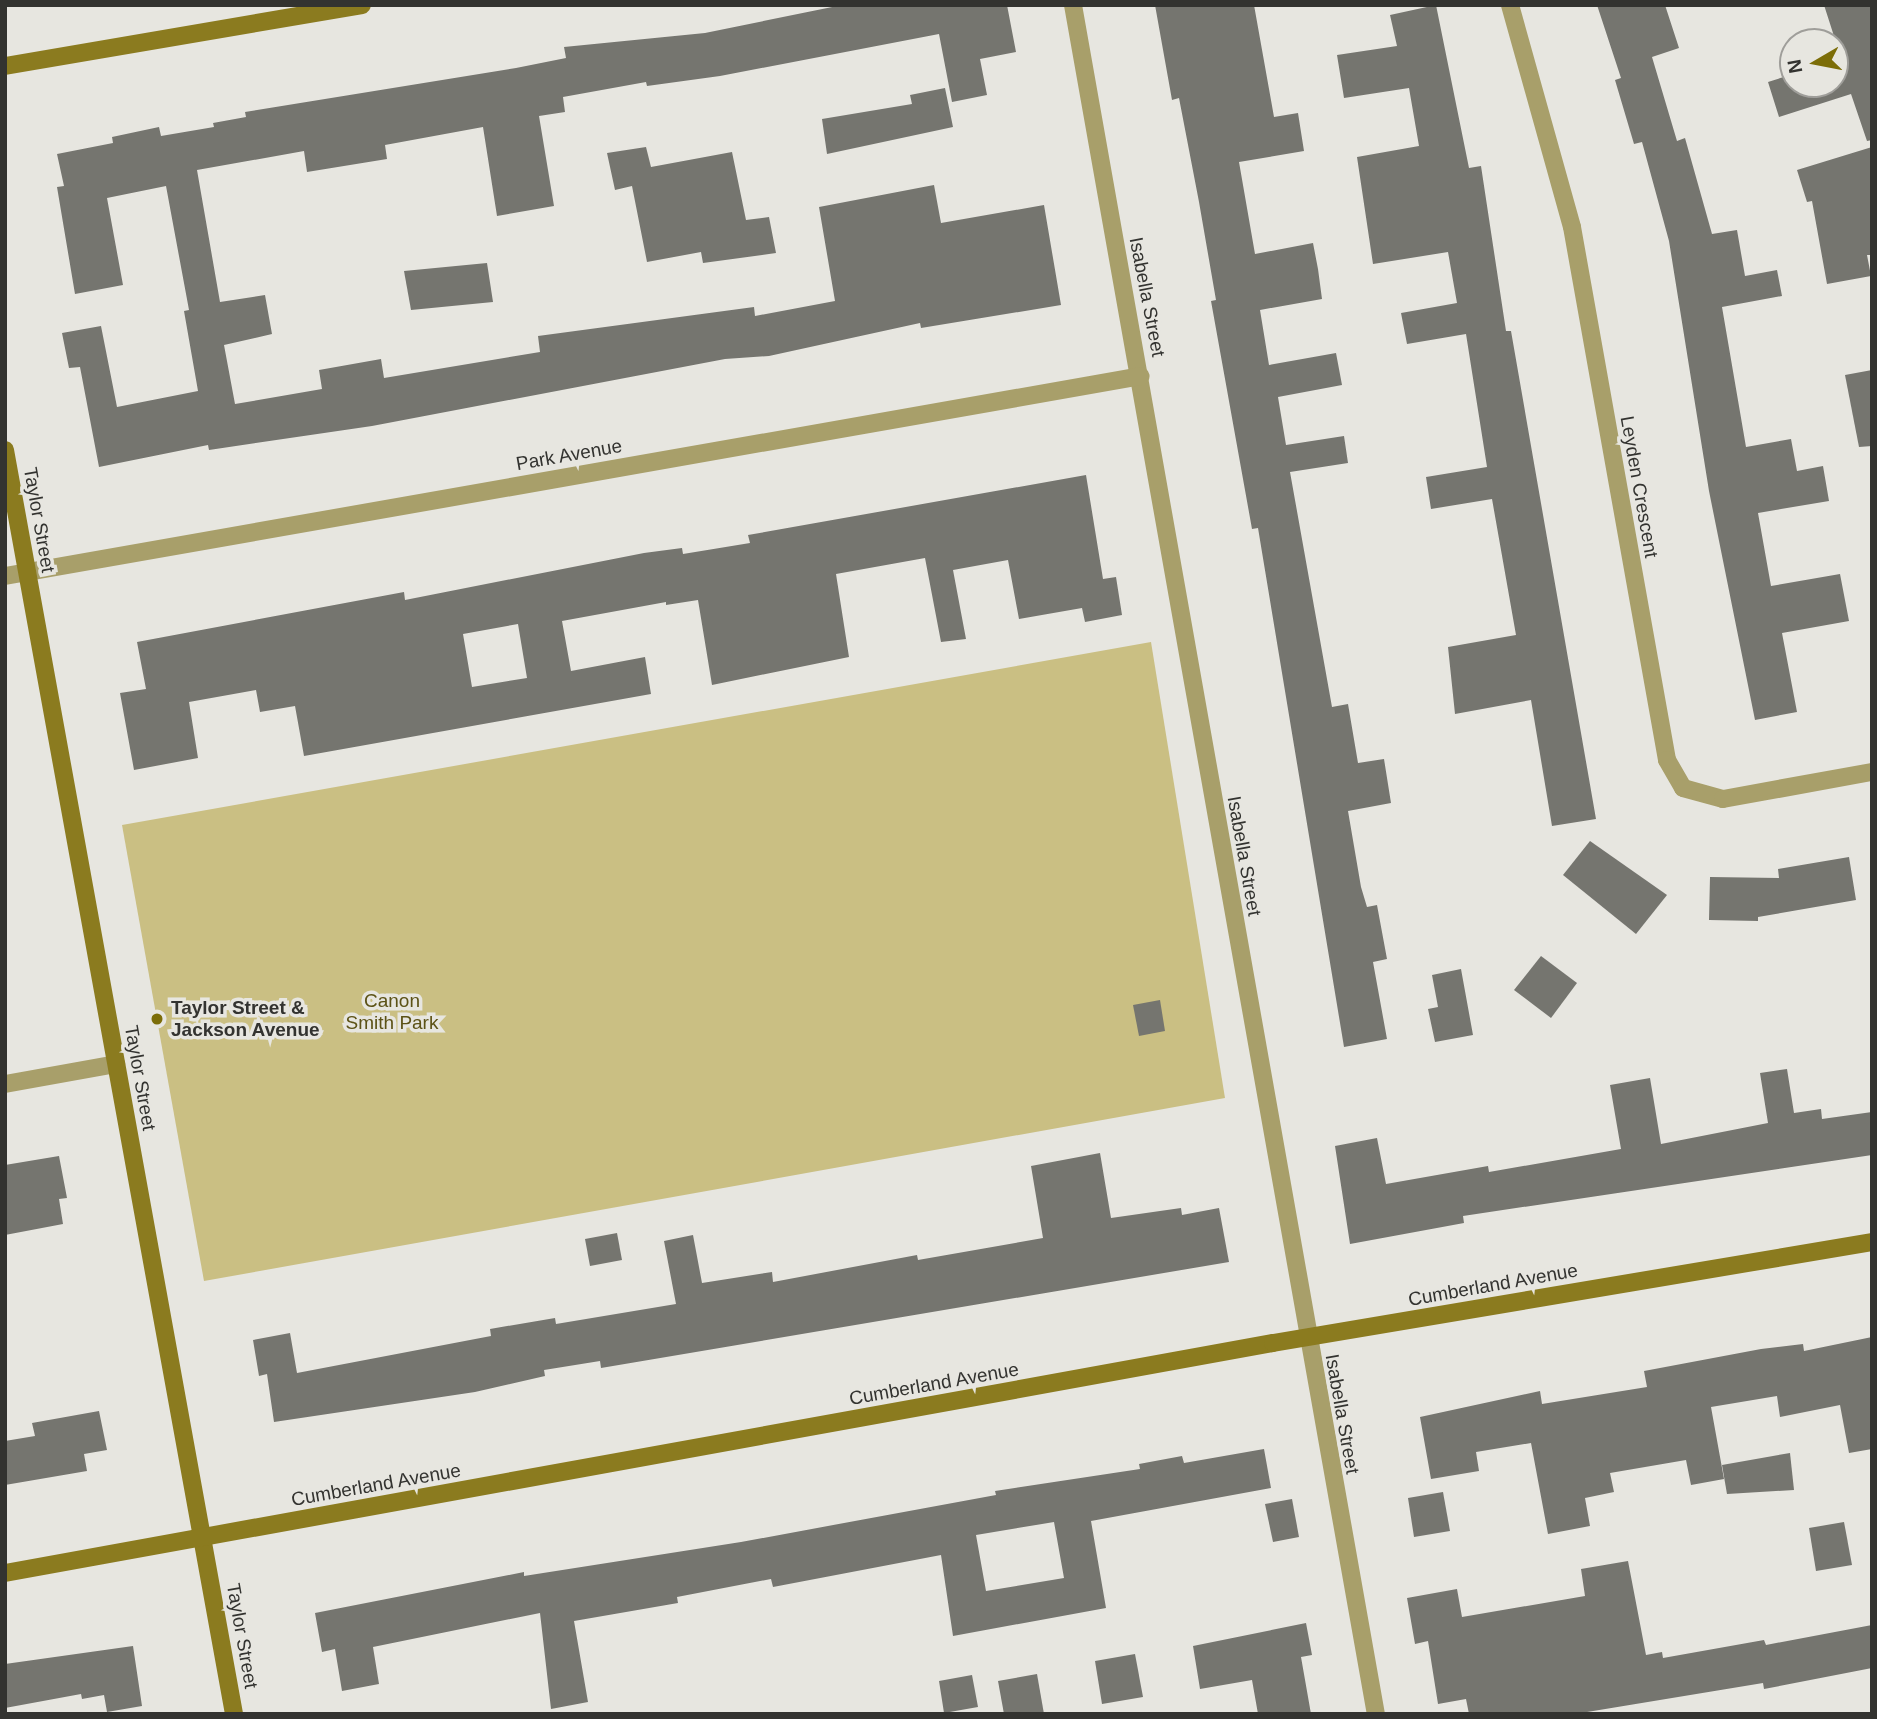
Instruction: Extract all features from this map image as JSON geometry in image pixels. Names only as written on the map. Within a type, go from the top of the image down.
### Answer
[{"type":"street","points":[[5,66],[362,5]]},
{"type":"street","name":"Isabella Street","points":[[1073,5],[1141,376],[1376,1714]]},
{"type":"street","name":"Leyden Crescent","points":[[1510,5],[1572,227],[1667,760],[1683,788],[1723,799],[1872,772]]},
{"type":"street","name":"Park Avenue","points":[[5,576],[1141,376]]},
{"type":"street","name":"Taylor Street","points":[[5,450],[234,1714]]},
{"type":"street","points":[[5,1084],[116,1064]]},
{"type":"street","name":"Cumberland Avenue","points":[[5,1573],[1308,1337],[1872,1242]]},
{"type":"green space","name":"Canon Smith Park","points":[[1151,642],[1225,1098],[204,1281],[122,825]]},
{"type":"building","points":[[842,5],[1007,5],[1016,52],[980,59],[987,95],[952,102],[939,34],[720,76],[647,86],[646,82],[563,97],[565,112],[539,116],[554,206],[497,216],[483,127],[385,145],[387,159],[307,172],[304,151],[197,170],[220,302],[265,295],[272,334],[224,345],[235,404],[322,389],[319,370],[381,359],[384,378],[540,352],[538,336],[754,307],[755,316],[835,301],[819,207],[934,185],[941,223],[1044,205],[1061,305],[921,328],[920,323],[769,356],[725,359],[372,426],[209,450],[208,445],[99,467],[80,367],[69,368],[62,333],[101,326],[117,407],[198,391],[184,311],[189,310],[166,186],[107,198],[123,285],[75,294],[57,187],[64,186],[57,154],[113,143],[112,137],[159,127],[161,136],[214,127],[213,123],[246,117],[245,112],[566,58],[564,47],[705,33]]},
{"type":"building","points":[[1155,5],[1254,5],[1274,117],[1298,113],[1304,151],[1239,162],[1255,254],[1313,243],[1318,269],[1322,299],[1260,310],[1269,365],[1336,353],[1342,385],[1278,397],[1286,445],[1344,436],[1348,463],[1290,472],[1332,707],[1348,704],[1358,763],[1384,759],[1391,803],[1348,811],[1361,887],[1367,907],[1377,905],[1387,959],[1373,962],[1387,1039],[1344,1047],[1258,528],[1252,529],[1211,301],[1216,300],[1199,202],[1179,98],[1172,100]]},
{"type":"building","points":[[1436,5],[1469,168],[1481,166],[1506,331],[1511,331],[1596,819],[1552,826],[1531,700],[1455,714],[1448,647],[1516,635],[1492,499],[1431,509],[1426,477],[1487,467],[1466,334],[1407,344],[1401,313],[1457,303],[1448,252],[1373,264],[1357,157],[1419,146],[1409,88],[1344,98],[1337,55],[1397,46],[1390,15]]},
{"type":"building","points":[[1597,5],[1665,5],[1679,48],[1652,57],[1677,141],[1685,138],[1712,234],[1737,230],[1745,276],[1777,270],[1782,296],[1722,307],[1746,447],[1791,439],[1797,471],[1823,466],[1829,501],[1758,513],[1771,586],[1840,574],[1849,621],[1782,633],[1797,712],[1755,720],[1709,491],[1669,241],[1642,142],[1634,144],[1615,80],[1621,78]]},
{"type":"building","points":[[1824,5],[1872,5],[1872,140],[1867,141],[1849,95],[1849,28],[1831,28]]},
{"type":"building","points":[[1779,78],[1779,98],[1838,98],[1779,117],[1768,82]]},
{"type":"building","points":[[945,88],[953,127],[827,154],[822,119],[912,104],[910,95]]},
{"type":"building","points":[[646,147],[651,167],[732,152],[746,220],[769,217],[776,253],[703,263],[701,252],[647,262],[632,186],[615,190],[607,153]]},
{"type":"building","points":[[1872,147],[1872,255],[1867,255],[1871,276],[1827,284],[1812,201],[1807,202],[1797,170]]},
{"type":"building","points":[[487,263],[493,302],[411,310],[404,271]]},
{"type":"building","points":[[1872,370],[1872,446],[1859,447],[1845,375]]},
{"type":"building","points":[[1086,475],[1103,579],[1116,577],[1122,615],[1085,622],[1082,608],[1019,619],[1008,560],[953,570],[966,639],[941,642],[925,558],[836,574],[849,657],[712,685],[698,600],[666,605],[666,602],[562,621],[571,671],[645,657],[651,694],[304,756],[295,706],[260,712],[256,690],[189,702],[198,758],[134,770],[120,693],[146,689],[137,642],[404,592],[405,600],[644,553],[682,548],[683,554],[750,543],[748,535]],"holes":[[[518,624],[527,678],[472,687],[463,634]]]},
{"type":"building","points":[[1590,841],[1667,895],[1636,934],[1563,875]]},
{"type":"building","points":[[1849,857],[1856,900],[1758,917],[1758,921],[1709,920],[1710,877],[1779,878],[1778,869]]},
{"type":"building","points":[[1541,956],[1577,983],[1551,1018],[1514,990]]},
{"type":"building","points":[[1461,969],[1473,1035],[1435,1042],[1428,1009],[1438,1007],[1432,975]]},
{"type":"building","points":[[1160,1000],[1165,1031],[1139,1036],[1133,1005]]},
{"type":"building","points":[[1787,1069],[1794,1113],[1821,1109],[1822,1119],[1872,1112],[1872,1155],[1463,1216],[1464,1223],[1350,1244],[1335,1146],[1377,1138],[1386,1184],[1488,1166],[1489,1172],[1621,1149],[1610,1085],[1650,1078],[1661,1144],[1768,1123],[1760,1073]]},
{"type":"building","points":[[1100,1153],[1111,1218],[1181,1208],[1182,1215],[1219,1208],[1229,1262],[601,1368],[600,1361],[544,1370],[545,1376],[475,1392],[274,1422],[267,1374],[259,1376],[253,1340],[290,1333],[297,1373],[491,1336],[490,1329],[555,1318],[556,1324],[676,1304],[664,1241],[693,1235],[702,1283],[772,1272],[773,1282],[917,1255],[918,1260],[1043,1238],[1031,1166]]},
{"type":"building","points":[[59,1156],[67,1198],[59,1199],[63,1224],[5,1235],[5,1165]]},
{"type":"building","points":[[617,1233],[622,1260],[590,1266],[585,1239]]},
{"type":"building","points":[[1872,1337],[1872,1449],[1849,1453],[1840,1405],[1780,1417],[1777,1396],[1711,1407],[1724,1479],[1691,1485],[1686,1460],[1610,1473],[1614,1492],[1585,1498],[1590,1526],[1548,1534],[1531,1443],[1476,1452],[1479,1471],[1431,1479],[1420,1417],[1540,1391],[1542,1404],[1647,1387],[1644,1371],[1761,1349],[1803,1344],[1804,1351]]},
{"type":"building","points":[[99,1411],[107,1450],[84,1454],[87,1471],[5,1485],[5,1441],[35,1436],[32,1423]]},
{"type":"building","points":[[1264,1449],[1271,1488],[1091,1521],[1106,1608],[953,1636],[941,1555],[773,1587],[771,1579],[677,1597],[678,1603],[574,1621],[588,1702],[551,1709],[540,1613],[373,1647],[379,1684],[342,1691],[335,1649],[322,1652],[315,1613],[524,1572],[524,1576],[741,1542],[996,1495],[995,1491],[1140,1469],[1139,1464],[1182,1456],[1184,1463]],"holes":[[[1054,1522],[1064,1578],[986,1591],[976,1535]]]},
{"type":"building","points":[[1790,1453],[1794,1490],[1727,1494],[1722,1465]]},
{"type":"building","points":[[1443,1492],[1450,1531],[1414,1537],[1408,1498]]},
{"type":"building","points":[[1292,1499],[1299,1537],[1273,1542],[1265,1504]]},
{"type":"building","points":[[1844,1522],[1852,1565],[1816,1571],[1809,1528]]},
{"type":"building","points":[[1628,1561],[1646,1655],[1662,1652],[1663,1658],[1764,1640],[1766,1645],[1872,1625],[1872,1668],[1764,1689],[1763,1683],[1575,1714],[1469,1714],[1466,1699],[1438,1704],[1428,1641],[1415,1644],[1407,1598],[1457,1589],[1462,1617],[1585,1596],[1581,1569]]},
{"type":"building","points":[[1306,1623],[1312,1655],[1301,1657],[1311,1714],[1258,1714],[1252,1680],[1200,1689],[1193,1646]]},
{"type":"building","points":[[133,1646],[142,1706],[107,1712],[104,1695],[82,1699],[81,1694],[5,1708],[5,1664]]},
{"type":"building","points":[[1135,1654],[1143,1697],[1102,1704],[1095,1661]]},
{"type":"building","points":[[1037,1674],[1044,1714],[1004,1714],[998,1681]]},
{"type":"building","points":[[972,1675],[978,1707],[944,1713],[939,1681]]},
{"type":"place","name":"Taylor Street & Jackson Avenue","points":[[157,1019]]}]
